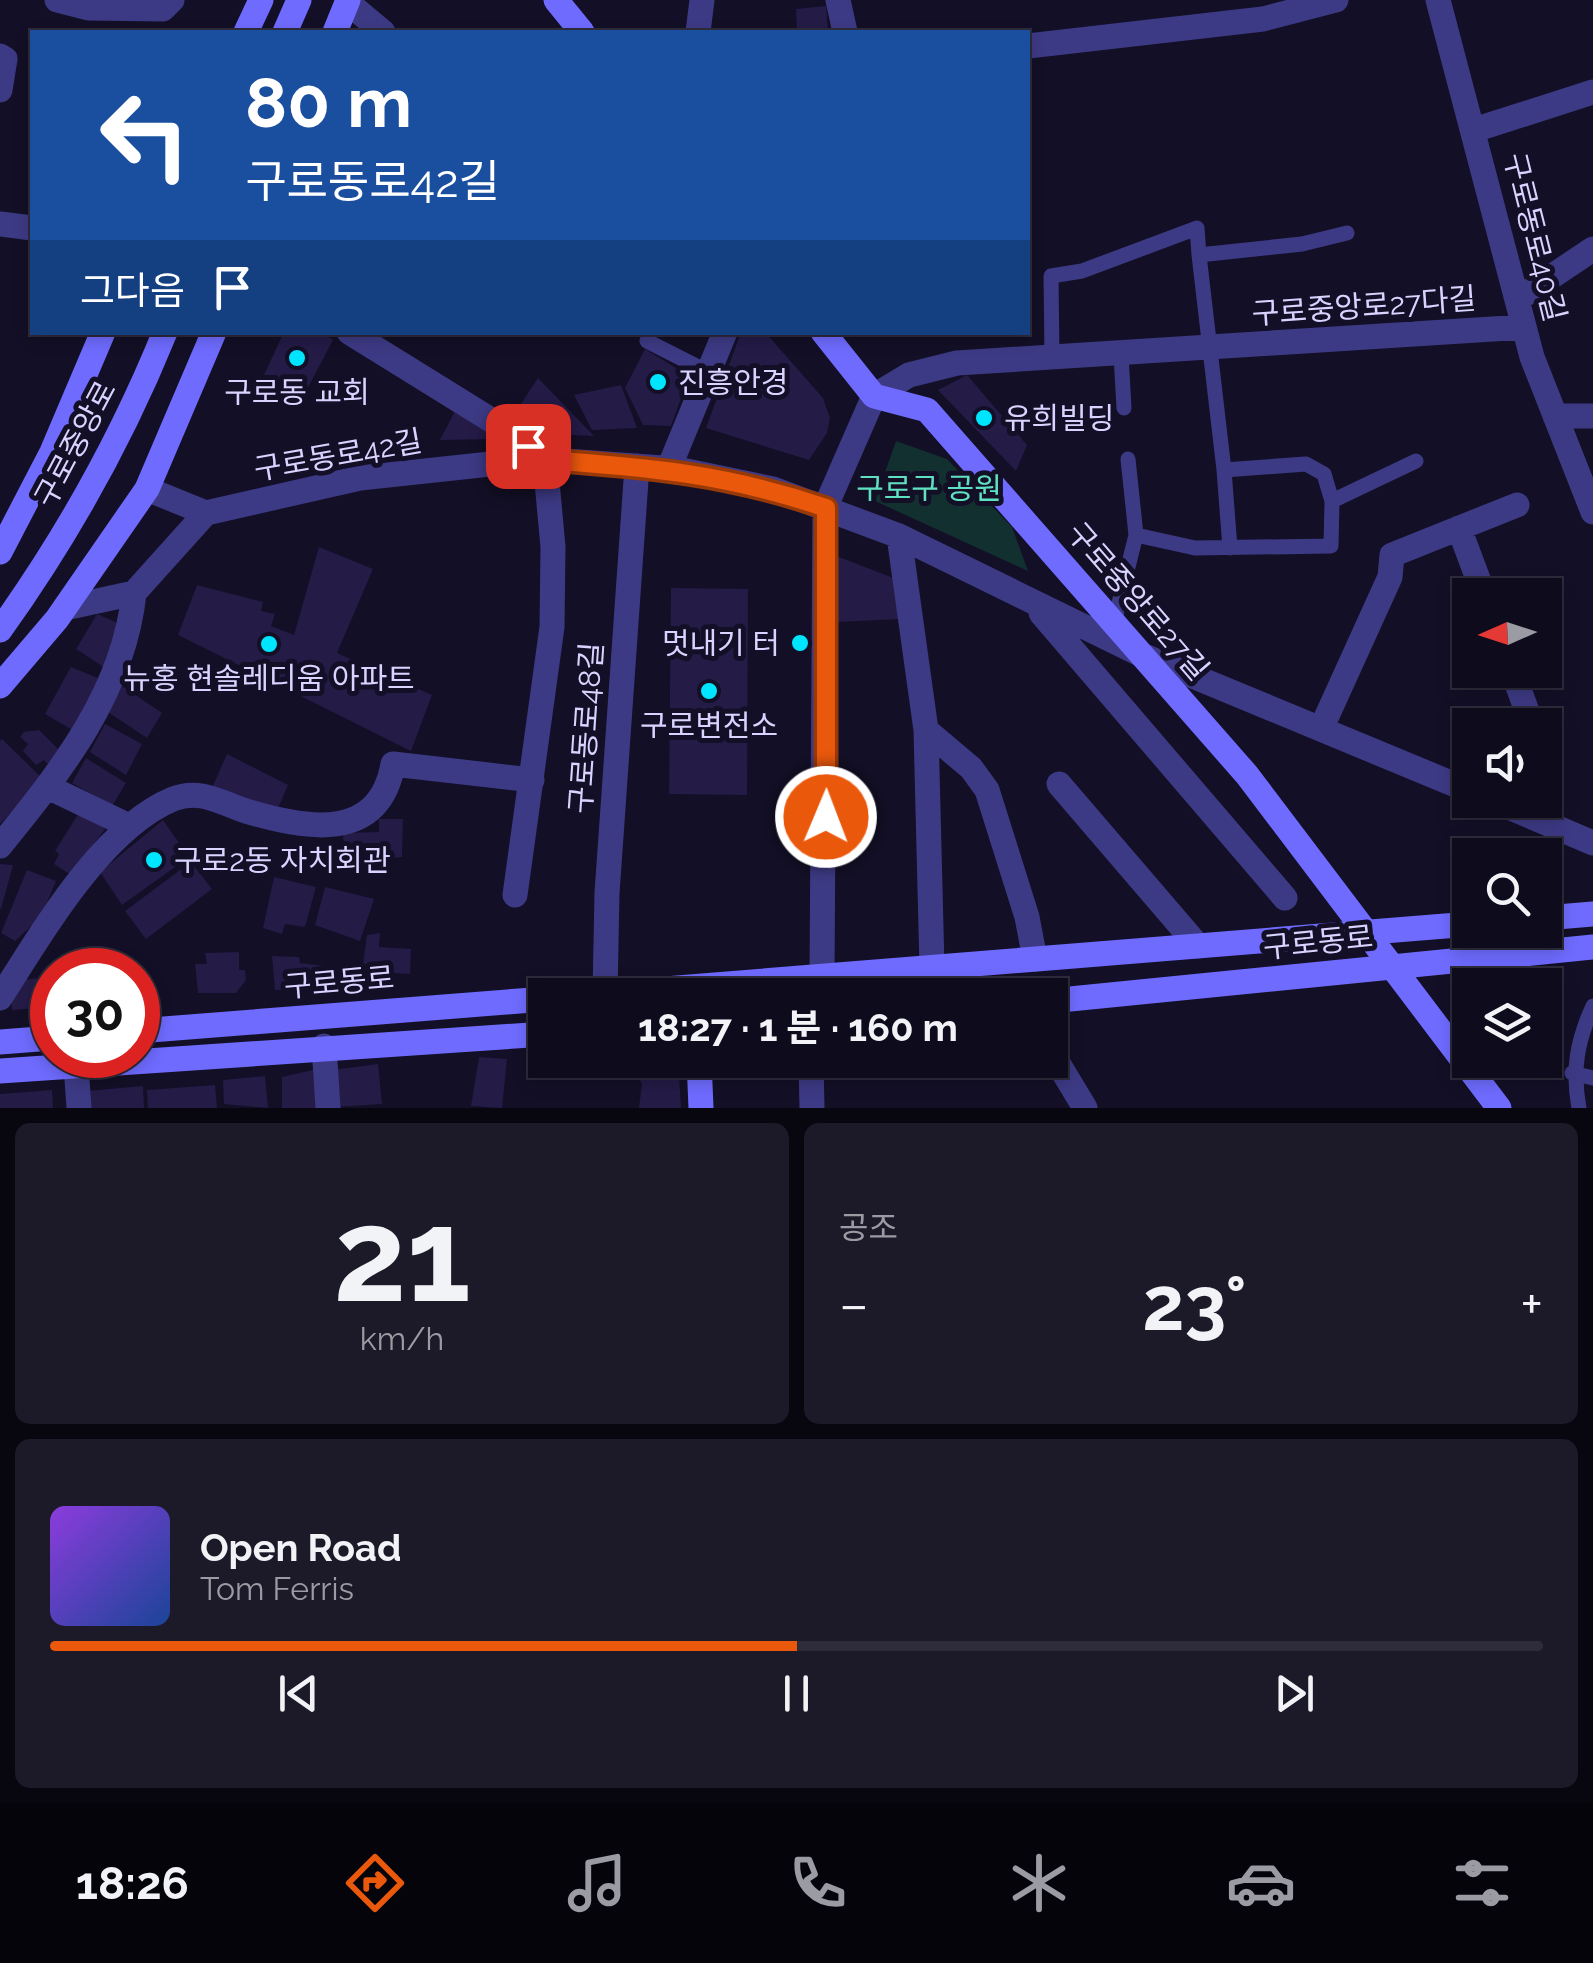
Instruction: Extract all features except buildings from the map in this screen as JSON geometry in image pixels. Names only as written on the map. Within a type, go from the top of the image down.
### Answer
[{"type":"main road","points":[[247,30],[261,0]]},
{"type":"main road","points":[[287,30],[299,0]]},
{"type":"main road","points":[[556,0],[580,30]]},
{"type":"main road","points":[[337,30],[347,1]]},
{"type":"main road","points":[[0,552],[52,452],[102,335]]},
{"type":"main road","name":"구로중앙로","points":[[0,630],[43,570],[128,419],[164,335]]},
{"type":"main road","points":[[0,686],[64,608],[147,489],[213,335]]},
{"type":"main road","points":[[826,335],[874,396]]},
{"type":"main road","name":"구로중앙로27길","points":[[874,396],[925,407],[1247,775],[1452,1046]]},
{"type":"main road","points":[[1562,917],[1593,914]]},
{"type":"main road","name":"구로동로","points":[[1068,998],[1379,949],[1452,929]]},
{"type":"main road","name":"구로동로","points":[[805,978],[1198,946],[1379,949],[1494,956],[1593,946]]},
{"type":"main road","points":[[1487,968],[1494,956]]},
{"type":"main road","name":"구로동로","points":[[160,1029],[528,999]]},
{"type":"main road","name":"구로동로","points":[[160,1059],[528,1035]]},
{"type":"main road","points":[[0,1042],[30,1040]]},
{"type":"main road","name":"구로동로","points":[[0,1071],[30,1069]]},
{"type":"main road","points":[[700,1078],[702,1108]]},
{"type":"main road","name":"구로중앙로27길","points":[[1476,1078],[1499,1108]]},
{"type":"street","points":[[57,0],[88,8],[164,9],[172,0]]},
{"type":"street","points":[[698,30],[702,0]]},
{"type":"street","points":[[838,0],[845,30]]},
{"type":"street","points":[[1030,46],[1263,19],[1336,0]]},
{"type":"street","name":"구로동로40길","points":[[1438,0],[1524,328],[1593,512]]},
{"type":"street","points":[[347,1],[381,30]]},
{"type":"street","points":[[0,56],[6,59],[0,90]]},
{"type":"street","name":"구로동로40길","points":[[1474,130],[1593,92]]},
{"type":"street","points":[[0,224],[30,228]]},
{"type":"street","points":[[1518,299],[1589,260]]},
{"type":"street","name":"구로중앙로27다길","points":[[874,396],[908,375],[957,362],[1524,328]]},
{"type":"street","name":"구로동로42길","points":[[353,335],[512,433],[545,460]]},
{"type":"street","points":[[670,468],[724,335]]},
{"type":"street","points":[[822,976],[826,508],[874,396]]},
{"type":"street","points":[[1554,416],[1593,416]]},
{"type":"street","points":[[515,895],[552,627],[553,547],[545,460]]},
{"type":"street","name":"구로동로42길","points":[[206,513],[360,478],[545,460],[670,468],[773,490],[899,536],[1035,606],[1142,655],[1452,784]]},
{"type":"street","name":"구로동로48길","points":[[605,978],[607,893],[637,466]]},
{"type":"street","points":[[0,846],[48,787],[110,690],[129,638],[134,593],[206,513],[147,489]]},
{"type":"street","points":[[1321,729],[1390,576],[1392,555],[1517,505]]},
{"type":"street","points":[[1459,528],[1478,578]]},
{"type":"street","points":[[899,536],[926,730],[932,968]]},
{"type":"street","points":[[64,608],[134,593]]},
{"type":"street","points":[[1035,606],[1285,898]]},
{"type":"street","points":[[926,730],[971,768],[988,790],[1027,917],[1035,959]]},
{"type":"street","points":[[0,998],[78,884],[129,826],[176,798],[192,794],[278,820],[342,825],[358,821],[376,808],[393,764],[532,780]]},
{"type":"street","points":[[1058,784],[1198,946]]},
{"type":"street","points":[[48,787],[129,826]]},
{"type":"street","points":[[1550,818],[1593,843]]},
{"type":"street","name":"구로동로","points":[[324,1046],[328,1108]]},
{"type":"street","points":[[77,1078],[79,1108]]},
{"type":"street","points":[[811,1078],[812,1108]]},
{"type":"street","points":[[1067,1078],[1085,1108]]},
{"type":"lane","points":[[1052,358],[1051,276],[1082,271],[1197,228],[1230,548]]},
{"type":"lane","points":[[1200,254],[1302,244],[1347,233]]},
{"type":"lane","points":[[647,342],[706,372]]},
{"type":"lane","points":[[1121,355],[1124,408]]},
{"type":"lane","points":[[1114,623],[1136,535],[1128,459]]},
{"type":"lane","points":[[1332,502],[1416,461]]},
{"type":"lane","points":[[1136,535],[1195,548],[1331,546],[1332,502],[1324,474],[1306,464],[1224,470]]},
{"type":"lane","points":[[1578,1108],[1572,1072],[1582,1030],[1593,1006]]},
{"type":"lane","points":[[1572,1072],[1593,1078]]},
{"type":"green space","name":"구로구 공원","points":[[896,441],[947,459],[1012,527],[1028,571],[875,501]]},
{"type":"place","name":"구로동 교회","points":[[297,358]]},
{"type":"place","name":"진흥안경","points":[[658,382]]},
{"type":"place","name":"유희빌딩","points":[[984,418]]},
{"type":"place","name":"멋내기 터","points":[[800,643]]},
{"type":"place","name":"뉴홍 현솔레디움 아파트","points":[[269,644]]},
{"type":"place","name":"구로변전소","points":[[709,691]]},
{"type":"place","name":"구로2동 자치회관","points":[[154,860]]},
{"type":"route","points":[[528,446],[545,460],[678,469],[773,490],[826,508],[826,817]]}]
